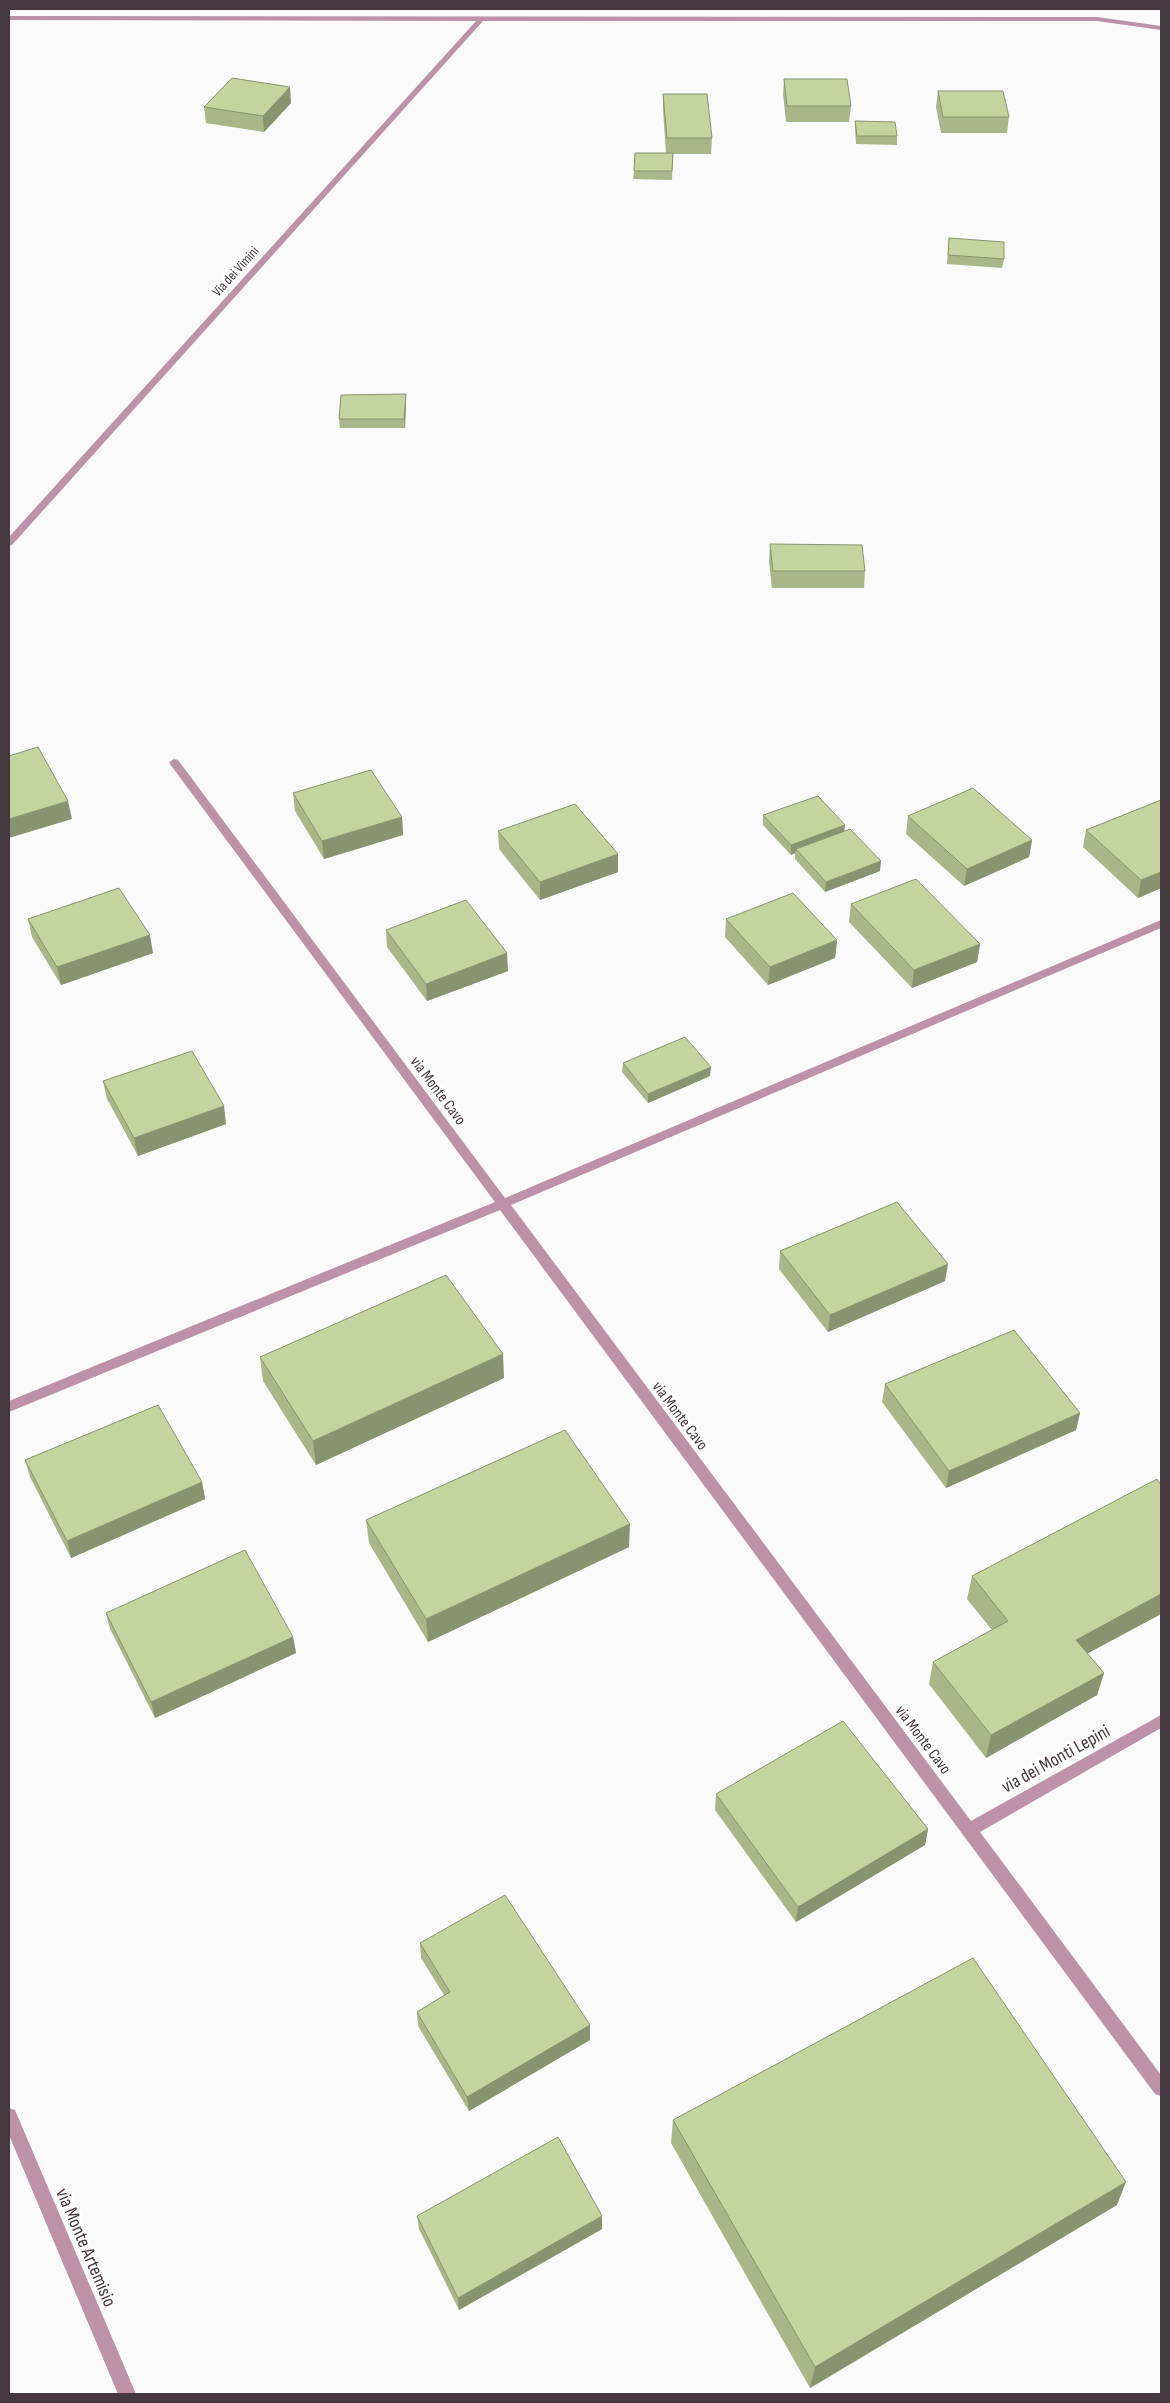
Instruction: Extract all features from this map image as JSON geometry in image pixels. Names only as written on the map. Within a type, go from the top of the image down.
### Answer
[{"type":"street","points":[[9,18],[1098,19],[1161,28]]},
{"type":"street","name":"Via dei Vimini","points":[[9,543],[481,19]]},
{"type":"street","name":"via Monte Cavo","points":[[174,762],[1161,2088]]},
{"type":"street","points":[[9,1407],[502,1204],[1161,924]]},
{"type":"street","name":"via dei Monti Lepini","points":[[969,1830],[1161,1721]]},
{"type":"street","name":"via Monte Artemisio","points":[[9,2116],[127,2394]]},
{"type":"building","points":[[232,78],[290,87],[263,116],[204,107]]},
{"type":"building","points":[[784,79],[847,79],[851,106],[787,106]]},
{"type":"building","points":[[938,91],[1003,91],[1009,117],[943,117]]},
{"type":"building","points":[[663,94],[707,94],[712,138],[667,138]]},
{"type":"building","points":[[855,121],[895,122],[897,136],[857,136]]},
{"type":"building","points":[[635,153],[673,153],[672,171],[634,171]]},
{"type":"building","points":[[949,238],[1004,242],[1004,259],[948,255]]},
{"type":"building","points":[[406,394],[404,419],[339,419],[341,395]]},
{"type":"building","points":[[770,544],[862,545],[865,571],[773,571]]},
{"type":"building","points":[[38,747],[68,801],[9,819],[9,756]]},
{"type":"building","points":[[371,770],[402,817],[322,841],[293,793]]},
{"type":"building","points":[[973,788],[1032,840],[967,869],[908,816]]},
{"type":"building","points":[[818,796],[845,825],[791,845],[763,815]]},
{"type":"building","points":[[1161,800],[1161,872],[1141,880],[1086,830]]},
{"type":"building","points":[[575,804],[618,854],[540,882],[498,831]]},
{"type":"building","points":[[850,829],[881,861],[826,882],[796,849]]},
{"type":"building","points":[[916,879],[980,944],[914,970],[851,904]]},
{"type":"building","points":[[119,888],[150,935],[57,967],[28,919]]},
{"type":"building","points":[[793,893],[837,940],[770,967],[726,919]]},
{"type":"building","points":[[466,900],[507,953],[426,984],[386,930]]},
{"type":"building","points":[[685,1037],[711,1067],[648,1094],[623,1063]]},
{"type":"building","points":[[192,1051],[224,1106],[134,1138],[103,1081]]},
{"type":"building","points":[[897,1202],[948,1264],[830,1315],[780,1251]]},
{"type":"building","points":[[446,1275],[503,1354],[313,1441],[260,1357]]},
{"type":"building","points":[[1014,1330],[1080,1413],[949,1471],[885,1384]]},
{"type":"building","points":[[158,1405],[202,1482],[67,1541],[25,1460]]},
{"type":"building","points":[[565,1430],[630,1524],[426,1619],[366,1520]]},
{"type":"building","points":[[1157,1479],[1161,1485],[1161,1594],[1076,1640],[1104,1673],[991,1735],[933,1662],[1008,1621],[972,1576]]},
{"type":"building","points":[[245,1550],[293,1637],[151,1702],[106,1613]]},
{"type":"building","points":[[843,1721],[928,1829],[798,1907],[716,1794]]},
{"type":"building","points":[[505,1895],[590,2025],[467,2097],[417,2012],[450,1992],[420,1943]]},
{"type":"building","points":[[973,1958],[1126,2182],[815,2367],[673,2120]]},
{"type":"building","points":[[558,2137],[602,2216],[458,2298],[417,2216]]}]
